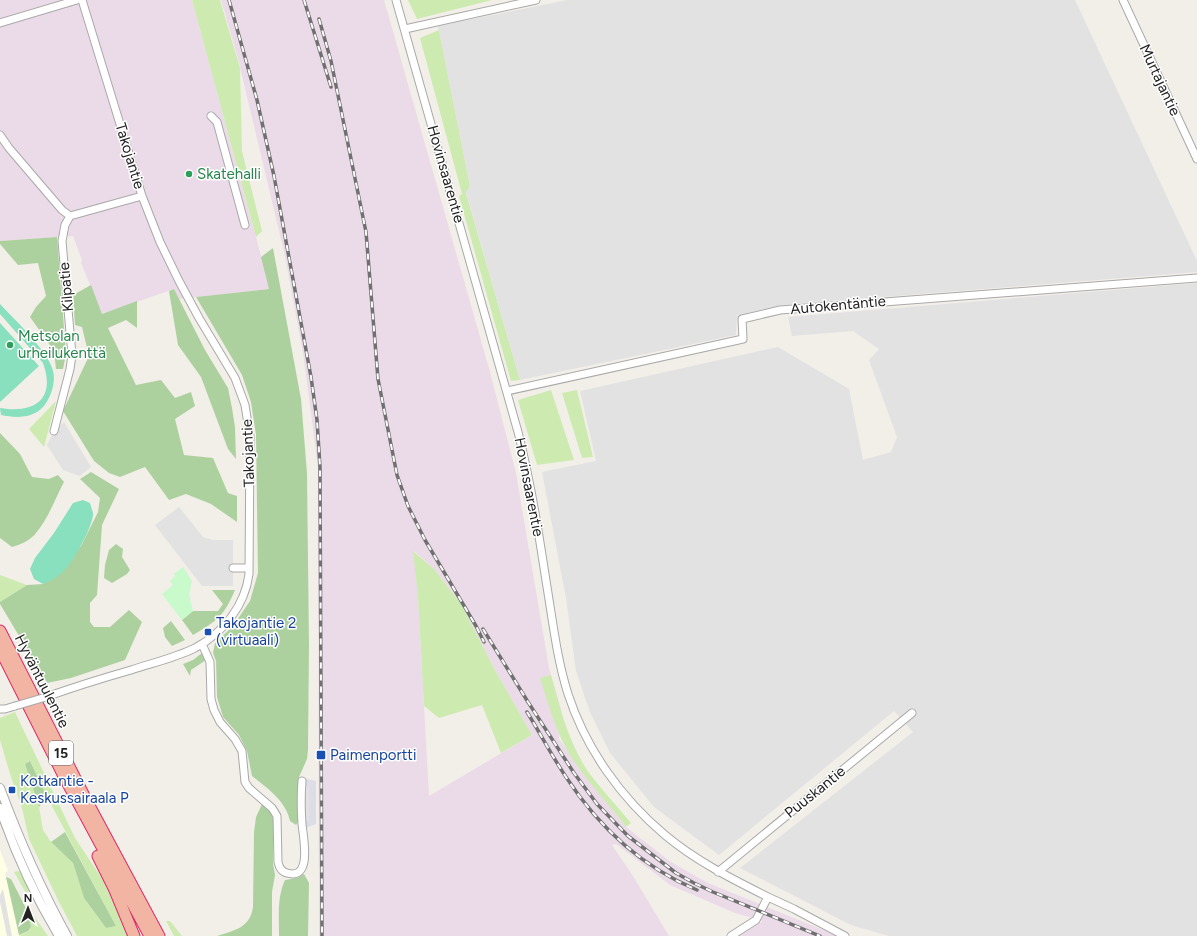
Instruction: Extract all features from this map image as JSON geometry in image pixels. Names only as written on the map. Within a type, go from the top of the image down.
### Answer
[{"type":"highway","name":"Hyväntuulentie","points":[[0,630],[71,772],[159,936]]},
{"type":"highway","name":"Hyväntuulentie","points":[[0,649],[65,778],[150,936]]},
{"type":"highway","points":[[65,778],[86,830],[114,888],[134,936]]},
{"type":"street","points":[[0,23],[77,0]]},
{"type":"street","name":"Takojantie","points":[[2,710],[174,656],[202,644],[220,630],[238,608],[248,583],[250,437],[245,405],[235,378],[199,318],[160,242],[142,196],[82,0]]},
{"type":"street","name":"Hovinsaarentie","points":[[396,0],[507,391],[525,461],[561,669],[577,718],[593,750],[624,794],[643,816],[666,836],[718,872],[794,908],[845,936]]},
{"type":"street","points":[[405,29],[536,0]]},
{"type":"street","name":"Murtajantie","points":[[1123,0],[1197,159]]},
{"type":"street","points":[[211,116],[217,122],[245,225]]},
{"type":"street","points":[[0,135],[9,148],[62,210],[70,216],[142,196]]},
{"type":"street","name":"Kilpatie","points":[[54,431],[72,355],[62,241],[65,225],[70,216]]},
{"type":"street","name":"Autokentäntie","points":[[507,391],[743,339],[742,319],[780,310],[1197,278]]},
{"type":"street","points":[[233,568],[249,568]]},
{"type":"street","points":[[202,644],[210,662],[211,699],[214,710],[220,722],[235,739],[242,752],[246,785],[275,812],[277,822],[279,867],[288,874],[298,873],[304,863],[305,841],[302,824],[302,781]]},
{"type":"street","name":"Puuskantie","points":[[718,872],[912,712]]},
{"type":"street","points":[[0,788],[20,841],[67,936]]},
{"type":"street","points":[[0,808],[25,872],[41,905],[59,936]]},
{"type":"street","points":[[731,936],[756,920],[768,897]]},
{"type":"shaded area","points":[[0,0],[192,0],[270,289],[179,299],[174,289],[102,314],[81,263],[82,260],[73,236],[0,241]]},
{"type":"shaded area","points":[[221,0],[384,0],[490,372],[516,473],[549,668],[562,713],[559,739],[626,827],[671,862],[708,883],[838,936],[740,936],[763,921],[735,913],[670,885],[616,844],[612,845],[633,876],[669,936],[319,936],[318,469],[303,353],[285,256],[238,59]],"holes":[[[414,551],[434,569],[461,604],[495,670],[532,735],[429,796]]]},
{"type":"shaded area","points":[[567,0],[1075,0],[1197,261],[1197,272],[782,305],[737,315],[736,335],[520,380],[466,192],[470,186],[438,26]]},
{"type":"shaded area","points":[[1197,283],[1197,936],[889,936],[851,925],[740,868],[913,732],[894,711],[719,855],[654,807],[610,753],[590,712],[576,671],[566,598],[542,472],[596,461],[580,391],[778,347],[849,389],[863,460],[891,452],[897,437],[869,360],[879,349],[853,331],[792,336],[788,317]]},
{"type":"shaded area","points":[[64,422],[91,467],[80,476],[63,470],[47,445],[54,431]]},
{"type":"shaded area","points":[[179,507],[203,537],[213,540],[233,540],[233,586],[202,586],[155,525]]},
{"type":"shaded area","points":[[303,778],[316,781],[316,824],[303,829],[302,822],[309,820],[309,787],[302,786]]},
{"type":"shaded area","points":[[302,786],[309,787],[309,820],[302,822]]},
{"type":"shaded area","points":[[0,850],[8,871],[5,873],[19,936],[0,936]]},
{"type":"shaded area","points":[[3,889],[12,936],[7,936],[0,902],[0,895]]},
{"type":"green space","points":[[192,0],[220,0],[240,68],[242,151],[262,231],[256,237]]},
{"type":"green space","points":[[408,0],[492,0],[417,19]]},
{"type":"green space","points":[[439,30],[470,186],[466,193],[520,380],[511,381],[459,196],[462,194],[420,38]]},
{"type":"green space","points":[[57,237],[66,354],[63,369],[56,369],[54,351],[30,317],[36,307],[46,296],[38,263],[18,265],[0,244],[0,241]]},
{"type":"green space","points":[[273,248],[301,399],[307,473],[309,646],[308,750],[307,759],[299,777],[298,822],[296,825],[290,821],[288,814],[280,801],[264,785],[252,776],[247,751],[239,735],[223,717],[217,697],[216,661],[213,653],[215,643],[233,626],[250,601],[258,573],[256,435],[251,402],[242,375],[196,297],[269,289],[261,257]]},
{"type":"green space","points":[[91,285],[102,314],[137,301],[137,328],[126,320],[108,328],[136,385],[161,380],[175,398],[191,392],[195,406],[175,419],[184,455],[213,458],[228,493],[237,496],[237,522],[211,504],[186,494],[169,500],[145,467],[120,477],[109,473],[94,461],[63,411],[89,356],[82,327],[75,325],[73,295]]},
{"type":"green space","points":[[174,289],[205,350],[228,388],[235,427],[236,459],[228,449],[201,377],[178,345],[169,291]]},
{"type":"green space","points":[[0,304],[38,345],[50,363],[53,371],[54,380],[49,398],[40,410],[29,415],[12,417],[1,415],[0,408],[23,409],[40,401],[47,386],[43,363],[0,314]]},
{"type":"green space","name":"Metsolan urheilukenttä","points":[[0,323],[39,366],[0,402]]},
{"type":"green space","points":[[551,390],[574,460],[537,465],[518,400]]},
{"type":"green space","points":[[577,390],[593,457],[582,458],[562,393]]},
{"type":"green space","points":[[56,401],[44,447],[29,429]]},
{"type":"green space","points":[[0,433],[20,454],[32,477],[49,479],[58,475],[64,482],[48,515],[36,533],[25,542],[12,547],[0,538]]},
{"type":"green space","points":[[91,472],[119,489],[102,525],[97,595],[90,603],[90,622],[94,627],[110,627],[129,610],[142,622],[125,660],[71,678],[47,683],[0,602],[27,585],[43,584],[81,546],[98,512],[100,498],[80,479]]},
{"type":"green space","points":[[83,500],[90,503],[93,513],[87,534],[64,571],[54,579],[43,584],[34,579],[30,569],[35,558],[54,533],[73,503]]},
{"type":"green space","points":[[116,544],[123,549],[122,557],[130,570],[127,574],[112,583],[104,578],[105,565],[109,550]]},
{"type":"green space","points":[[413,551],[434,569],[461,604],[495,670],[532,735],[501,753],[482,705],[439,718],[424,706],[418,597]]},
{"type":"green space","points":[[183,567],[192,581],[189,595],[193,611],[182,620],[162,594],[173,585],[170,581],[175,576],[174,574]]},
{"type":"green space","points":[[0,575],[27,585],[0,602]]},
{"type":"green space","points":[[212,590],[235,590],[227,606],[219,617],[193,635],[182,620],[193,611],[218,611],[223,604]]},
{"type":"green space","points":[[171,621],[185,640],[172,646],[165,637],[163,628]]},
{"type":"green space","points":[[202,653],[206,660],[191,670],[190,676],[183,664],[193,660]]},
{"type":"green space","points":[[551,675],[566,726],[576,750],[589,773],[631,823],[626,827],[581,771],[563,743],[552,716],[540,678]]},
{"type":"green space","points":[[15,712],[75,838],[103,880],[128,936],[77,936],[29,839],[22,808],[0,740],[0,718]],"holes":[[[30,761],[47,797],[116,926],[106,928],[84,898],[73,863],[51,842],[43,830],[39,807],[25,764]]]},
{"type":"green space","points":[[30,761],[47,797],[39,807],[25,764]]},
{"type":"green space","points":[[262,804],[271,813],[273,819],[273,864],[275,875],[272,892],[272,936],[217,936],[236,930],[249,920],[253,907],[254,832],[256,817]]},
{"type":"green space","points":[[65,832],[116,926],[106,928],[84,898],[73,863],[51,842]]},
{"type":"green space","points":[[14,872],[22,872],[29,891],[26,893]]},
{"type":"green space","points":[[304,874],[309,883],[308,936],[279,936],[279,914],[282,887],[285,880],[297,878]]},
{"type":"green space","points":[[6,877],[11,879],[29,914],[31,927],[28,931],[19,935]]},
{"type":"green space","points":[[29,914],[34,916],[48,936],[19,936],[28,931],[31,927]]},
{"type":"green space","points":[[166,921],[170,921],[182,936],[174,936]]},
{"type":"railway","points":[[229,0],[257,100],[274,176],[311,377],[317,420],[320,467],[322,936]]},
{"type":"railway","points":[[304,0],[331,87]]},
{"type":"railway","points":[[319,19],[331,61],[366,232],[378,379],[397,475],[408,506],[425,540],[484,642]]},
{"type":"railway","points":[[483,629],[574,773],[597,804],[628,836],[676,873],[694,883],[820,936]]},
{"type":"railway","points":[[527,712],[566,777],[592,812],[607,828],[623,843],[658,870],[697,890]]},
{"type":"place","name":"Skatehalli","points":[[189,174]]},
{"type":"place","name":"Metsolan urheilukenttä","points":[[10,345]]},
{"type":"place","name":"Takojantie 2 (virtuaali)","points":[[208,632]]},
{"type":"place","name":"Paimenportti","points":[[321,755]]},
{"type":"place","name":"Kotkantie - Keskussairaala P","points":[[12,790]]}]
